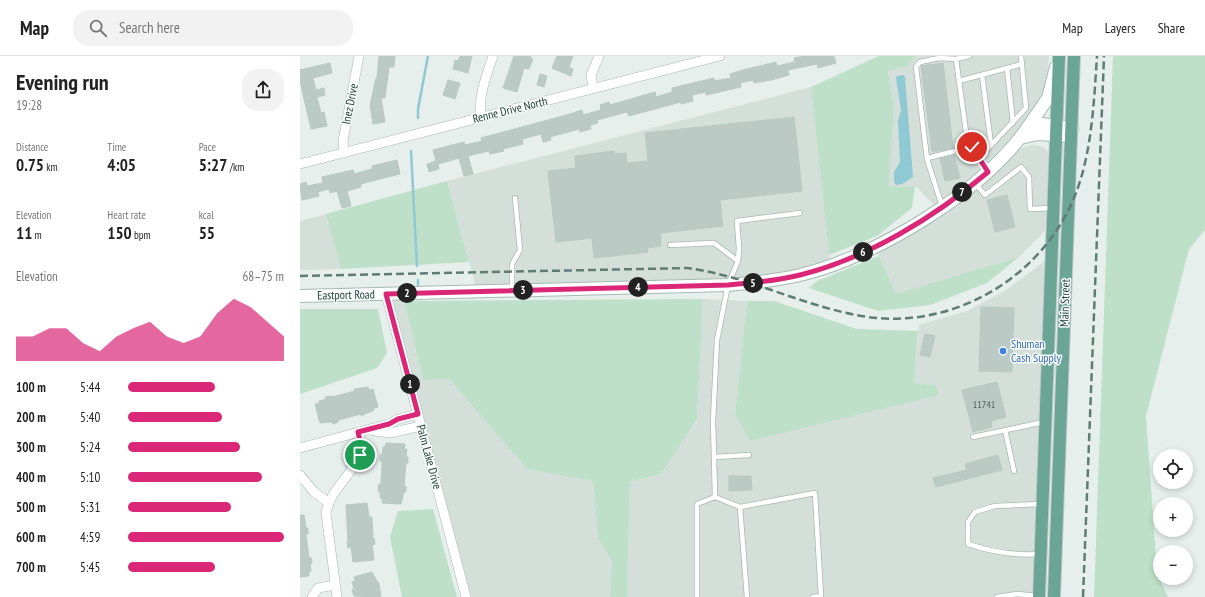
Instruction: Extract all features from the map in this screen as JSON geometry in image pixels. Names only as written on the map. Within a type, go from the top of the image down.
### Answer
[{"type":"main road","name":"Main Street","points":[[1039,597],[1059,56]]},
{"type":"main road","name":"Main Street","points":[[1054,597],[1074,56]]},
{"type":"street","name":"Inez Drive","points":[[344,153],[342,141],[359,56]]},
{"type":"street","points":[[482,117],[480,102],[481,94],[493,56]]},
{"type":"street","points":[[593,88],[591,75],[599,56]]},
{"type":"street","name":"Renne Drive North","points":[[300,163],[720,56]]},
{"type":"street","name":"Eastport Road","points":[[300,296],[728,285],[782,279],[822,269],[864,252],[887,240],[942,206],[988,172],[1020,138],[1048,98],[1059,56]]},
{"type":"street","points":[[1028,127],[1042,124],[1057,130],[1072,132]]},
{"type":"street","points":[[1020,138],[1057,130]]},
{"type":"street","name":"Palm Lake Drive","points":[[386,294],[466,597]]},
{"type":"street","points":[[1049,343],[1064,344]]},
{"type":"street","points":[[300,448],[363,431],[379,421],[389,418],[398,419],[418,414]]},
{"type":"street","points":[[363,431],[390,433],[421,426]]},
{"type":"street","points":[[337,597],[326,513],[329,503],[338,486],[356,465],[360,455],[363,431]]},
{"type":"street","points":[[300,475],[314,492],[329,503]]},
{"type":"street","points":[[1041,554],[1056,555]]},
{"type":"street","points":[[312,597],[318,588],[335,585]]},
{"type":"lane","points":[[942,206],[927,158],[916,67],[920,62],[939,58],[956,59],[969,56]]},
{"type":"lane","points":[[979,158],[1026,108],[1020,56]]},
{"type":"lane","points":[[956,59],[967,139],[988,172]]},
{"type":"lane","points":[[959,81],[1022,64]]},
{"type":"lane","points":[[1007,68],[1013,123]]},
{"type":"lane","points":[[982,75],[991,145]]},
{"type":"lane","points":[[927,158],[972,147]]},
{"type":"lane","points":[[975,182],[985,195],[1021,167],[1029,177],[1030,209],[1054,207]]},
{"type":"lane","points":[[512,290],[512,264],[520,250],[516,198]]},
{"type":"lane","points":[[715,497],[713,421],[717,340],[728,285],[738,262],[739,248],[737,221],[800,213]]},
{"type":"lane","points":[[670,245],[714,243],[738,262]]},
{"type":"lane","points":[[974,437],[1046,422]]},
{"type":"lane","points":[[1005,430],[1014,471]]},
{"type":"lane","points":[[714,457],[749,455]]},
{"type":"lane","points":[[696,597],[697,504],[715,497],[740,507],[815,493],[822,596],[813,597]]},
{"type":"lane","points":[[1041,554],[1029,555],[991,552],[968,544],[968,522],[976,512],[995,506],[1043,504]]},
{"type":"lane","points":[[740,507],[747,597]]},
{"type":"lane","points":[[997,597],[1018,594],[1039,597]]},
{"type":"shaded area","points":[[915,56],[1049,56],[1048,74],[1044,95],[1015,135],[965,185],[935,206],[915,186],[889,187],[894,106],[888,71],[908,66]]},
{"type":"shaded area","points":[[811,87],[830,261],[781,275],[727,281],[476,287],[447,181]]},
{"type":"shaded area","points":[[1031,145],[1045,148],[1049,154],[1045,231],[1019,257],[896,295],[877,252],[992,175],[1019,149]]},
{"type":"shaded area","points":[[326,214],[341,269],[300,270],[300,221]]},
{"type":"shaded area","points":[[1046,260],[1033,597],[627,597],[630,482],[661,474],[697,419],[703,299],[747,301],[735,414],[936,385],[914,383],[919,325],[967,311],[1006,290]]},
{"type":"shaded area","points":[[392,299],[404,301],[423,380],[449,379],[527,469],[593,481],[598,539],[612,561],[610,597],[471,597]]},
{"type":"green space","points":[[879,56],[915,56],[908,66],[888,71],[894,106],[889,187],[915,186],[912,208],[877,236],[829,255],[811,87]]},
{"type":"green space","points":[[1113,56],[1205,56],[1205,230],[1189,249],[1146,416],[1153,516],[1153,537],[1154,537],[1155,545],[1153,545],[1153,585],[1162,585],[1168,597],[1094,597]]},
{"type":"green space","points":[[447,181],[469,262],[341,269],[326,214]]},
{"type":"green space","points":[[879,256],[896,294],[1019,257],[987,283],[930,305],[878,311],[809,288],[817,281]]},
{"type":"green space","points":[[703,299],[697,419],[661,474],[630,482],[627,597],[610,597],[612,561],[598,539],[593,481],[527,469],[449,379],[423,380],[404,301]]},
{"type":"green space","points":[[747,301],[774,301],[857,329],[918,331],[914,383],[936,385],[939,395],[750,441],[735,414]]},
{"type":"green space","points":[[300,309],[378,309],[387,353],[377,368],[300,394]]},
{"type":"green space","points":[[433,509],[457,597],[402,597],[390,537],[398,511]]},
{"type":"water","points":[[903,75],[905,77],[913,177],[902,184],[896,185],[894,182],[894,172],[900,162],[898,121],[901,110],[896,78],[897,76]]},
{"type":"building","points":[[379,56],[395,56],[394,67],[389,67],[385,98],[381,98],[385,122],[373,124],[370,105],[377,78]]},
{"type":"building","points":[[460,56],[472,56],[468,73],[453,69],[455,60],[458,61]]},
{"type":"building","points":[[514,56],[531,56],[530,58],[533,59],[529,69],[524,68],[517,92],[503,88]]},
{"type":"building","points":[[557,56],[573,56],[569,67],[573,69],[571,76],[552,68]]},
{"type":"building","points":[[805,56],[834,56],[836,63],[818,68],[817,64],[788,70],[789,75],[771,80],[754,83],[753,80],[740,83],[741,87],[706,95],[706,92],[692,95],[693,101],[681,104],[681,102],[629,116],[627,112],[597,120],[598,123],[590,125],[591,129],[580,132],[579,129],[550,137],[551,140],[543,142],[541,134],[522,139],[523,144],[503,149],[504,151],[490,154],[489,151],[468,156],[473,174],[464,176],[459,158],[438,164],[439,169],[429,172],[427,164],[436,161],[433,150],[464,142],[465,145],[482,141],[481,138],[582,110],[583,115],[601,110],[600,105],[609,102],[610,105],[655,92],[656,97],[672,92],[672,88],[714,78],[714,81],[731,78],[730,74],[743,70],[776,62],[777,66],[795,62],[794,58]]},
{"type":"building","points":[[330,63],[332,73],[313,78],[316,90],[324,88],[325,95],[317,97],[321,113],[324,112],[327,126],[311,129],[300,81],[300,70]]},
{"type":"building","points":[[943,63],[953,148],[932,152],[921,66]]},
{"type":"building","points":[[540,74],[547,76],[544,87],[537,85]]},
{"type":"building","points":[[448,80],[460,83],[455,99],[443,95]]},
{"type":"building","points":[[794,117],[802,191],[720,200],[723,226],[660,233],[661,246],[647,248],[648,252],[594,258],[592,238],[556,242],[548,171],[576,168],[575,156],[614,151],[614,154],[626,153],[627,163],[648,161],[645,133]]},
{"type":"building","points":[[954,155],[960,178],[945,181],[940,159]]},
{"type":"building","points":[[397,160],[400,174],[361,184],[361,187],[347,191],[351,206],[342,208],[337,191],[330,193],[329,189],[318,192],[319,196],[302,200],[300,184],[306,182],[307,186],[323,183],[322,177],[353,170],[354,174],[372,169],[372,166]]},
{"type":"building","points":[[1007,195],[1015,227],[995,232],[987,200]]},
{"type":"building","points":[[981,307],[1014,308],[1012,372],[979,371]]},
{"type":"building","points":[[925,334],[935,336],[930,357],[920,355]]},
{"type":"building","points":[[997,382],[1006,417],[991,421],[992,427],[973,432],[962,390]]},
{"type":"building","points":[[368,387],[369,390],[373,389],[378,407],[374,408],[374,410],[361,416],[361,414],[338,420],[338,422],[333,424],[332,422],[320,423],[315,404],[319,403],[319,401],[326,399],[325,397],[332,397],[355,391],[354,389]]},
{"type":"building","points":[[386,443],[405,444],[404,449],[407,449],[406,457],[408,457],[408,463],[406,463],[404,486],[406,486],[406,492],[404,492],[401,504],[382,503],[380,491],[378,491],[379,484],[381,484],[382,461],[380,461],[380,455],[382,455],[383,447],[385,447]]},
{"type":"building","points":[[998,455],[1002,470],[936,487],[933,478],[967,470],[965,464]]},
{"type":"building","points":[[729,476],[751,476],[752,490],[729,491]]},
{"type":"building","points":[[367,503],[369,517],[372,517],[373,539],[374,538],[375,544],[372,545],[374,560],[353,562],[351,547],[348,548],[347,542],[346,505]]},
{"type":"building","points":[[300,515],[304,515],[306,528],[308,528],[308,534],[306,534],[309,558],[311,557],[312,563],[310,564],[311,571],[309,571],[309,576],[300,577]]},
{"type":"building","points":[[372,572],[379,583],[381,597],[354,596],[352,582],[355,581],[354,577]]},
{"type":"waterway","points":[[418,118],[418,109],[428,56]]},
{"type":"waterway","points":[[411,151],[417,266]]},
{"type":"waterway","points":[[418,280],[418,285]]},
{"type":"railway","points":[[300,276],[687,268],[733,278],[845,313],[868,317],[901,319],[933,314],[964,305],[993,291],[1019,272],[1042,249],[1061,223],[1076,193],[1086,160],[1095,90],[1097,56]]},
{"type":"railway","points":[[1083,597],[1104,56]]},
{"type":"place","name":"Shuman Cash Supply","points":[[1003,351]]},
{"type":"route","points":[[360,455],[361,445],[358,432],[389,424],[398,419],[418,414],[386,294],[728,285],[782,279],[801,275],[843,261],[887,240],[913,225],[974,184],[988,172],[972,147]]}]
